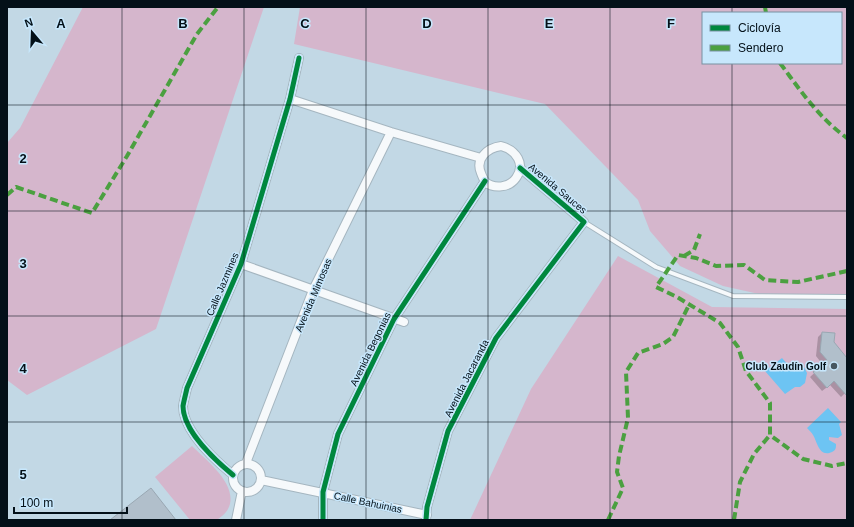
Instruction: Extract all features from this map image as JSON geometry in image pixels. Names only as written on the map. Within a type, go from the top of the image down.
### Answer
[{"type":"street","name":"Calle Jazmines","points":[[233,475],[213,459],[198,441],[188,424],[183,407],[187,388],[241,264],[290,98],[299,58]]},
{"type":"street","points":[[290,98],[390,132],[481,158]]},
{"type":"street","name":"Avenida Mimosas","points":[[246,463],[313,290],[390,132]]},
{"type":"street","points":[[501,146],[508,148],[516,155],[520,168],[519,174],[510,184],[503,186],[493,185],[485,182],[480,170],[481,158],[488,150],[501,146]]},
{"type":"street","name":"Avenida Sauces","points":[[520,168],[584,222]]},
{"type":"street","name":"Avenida Begonias","points":[[323,520],[323,492],[338,434],[394,319],[485,182]]},
{"type":"street","name":"Avenida Jacaranda","points":[[426,518],[427,507],[448,431],[496,338],[584,222]]},
{"type":"street","points":[[241,264],[404,322]]},
{"type":"street","points":[[246,463],[253,464],[257,467],[260,471],[262,480],[259,487],[255,490],[247,492],[242,491],[235,485],[233,475],[237,467],[246,463]]},
{"type":"street","name":"Calle Bahuinias","points":[[262,480],[323,492],[426,518]]},
{"type":"street","points":[[236,520],[242,491]]},
{"type":"lane","points":[[584,222],[656,267],[732,296],[847,297]]},
{"type":"shaded area","points":[[83,7],[264,7],[156,329],[27,395],[7,380],[7,143],[20,128]]},
{"type":"shaded area","points":[[300,7],[847,7],[847,295],[759,294],[723,286],[680,266],[650,231],[638,200],[545,104],[294,44]]},
{"type":"shaded area","name":"Club Zaudín Golf","points":[[618,256],[712,307],[847,309],[847,520],[470,520],[531,389]]},
{"type":"shaded area","points":[[192,446],[220,474],[230,492],[231,500],[228,509],[217,520],[190,520],[155,477]]},
{"type":"water","points":[[782,358],[789,366],[795,365],[804,367],[807,373],[805,383],[800,387],[795,387],[785,394],[765,371]]},
{"type":"water","points":[[828,408],[841,422],[839,424],[842,435],[838,438],[829,437],[829,440],[836,444],[836,449],[832,452],[824,453],[819,448],[813,434],[807,428]]},
{"type":"building","name":"Club Zaudín Golf","points":[[822,332],[835,333],[834,342],[847,358],[847,396],[834,381],[827,388],[813,372],[827,360],[820,352]]},
{"type":"building","points":[[151,488],[176,520],[110,520]]},
{"type":"marked path","points":[[7,195],[16,187],[92,213],[127,156],[197,34],[218,7]]},
{"type":"marked path","points":[[765,7],[766,12]]},
{"type":"marked path","points":[[781,64],[819,113],[847,138]]},
{"type":"marked path","points":[[684,256],[694,250],[700,234]]},
{"type":"marked path","points":[[847,271],[798,282],[765,280],[744,265],[716,266],[696,258],[678,255],[656,287],[677,297],[720,323],[738,347],[746,371],[770,403],[770,435],[803,459],[832,466],[847,463]]},
{"type":"marked path","points":[[608,520],[623,488],[617,472],[619,456],[628,418],[626,372],[638,353],[663,344],[673,337],[689,305]]},
{"type":"marked path","points":[[734,520],[740,482],[754,454],[770,435]]},
{"type":"cycle path","points":[[233,475],[210,454],[194,435],[184,416],[183,406],[187,388],[241,264],[290,99],[299,58]]},
{"type":"cycle path","points":[[426,520],[427,507],[448,431],[496,338],[584,222],[520,168]]},
{"type":"cycle path","points":[[323,520],[323,492],[338,434],[394,319],[485,181]]},
{"type":"place","name":"Club Zaudín Golf","points":[[834,366]]}]
